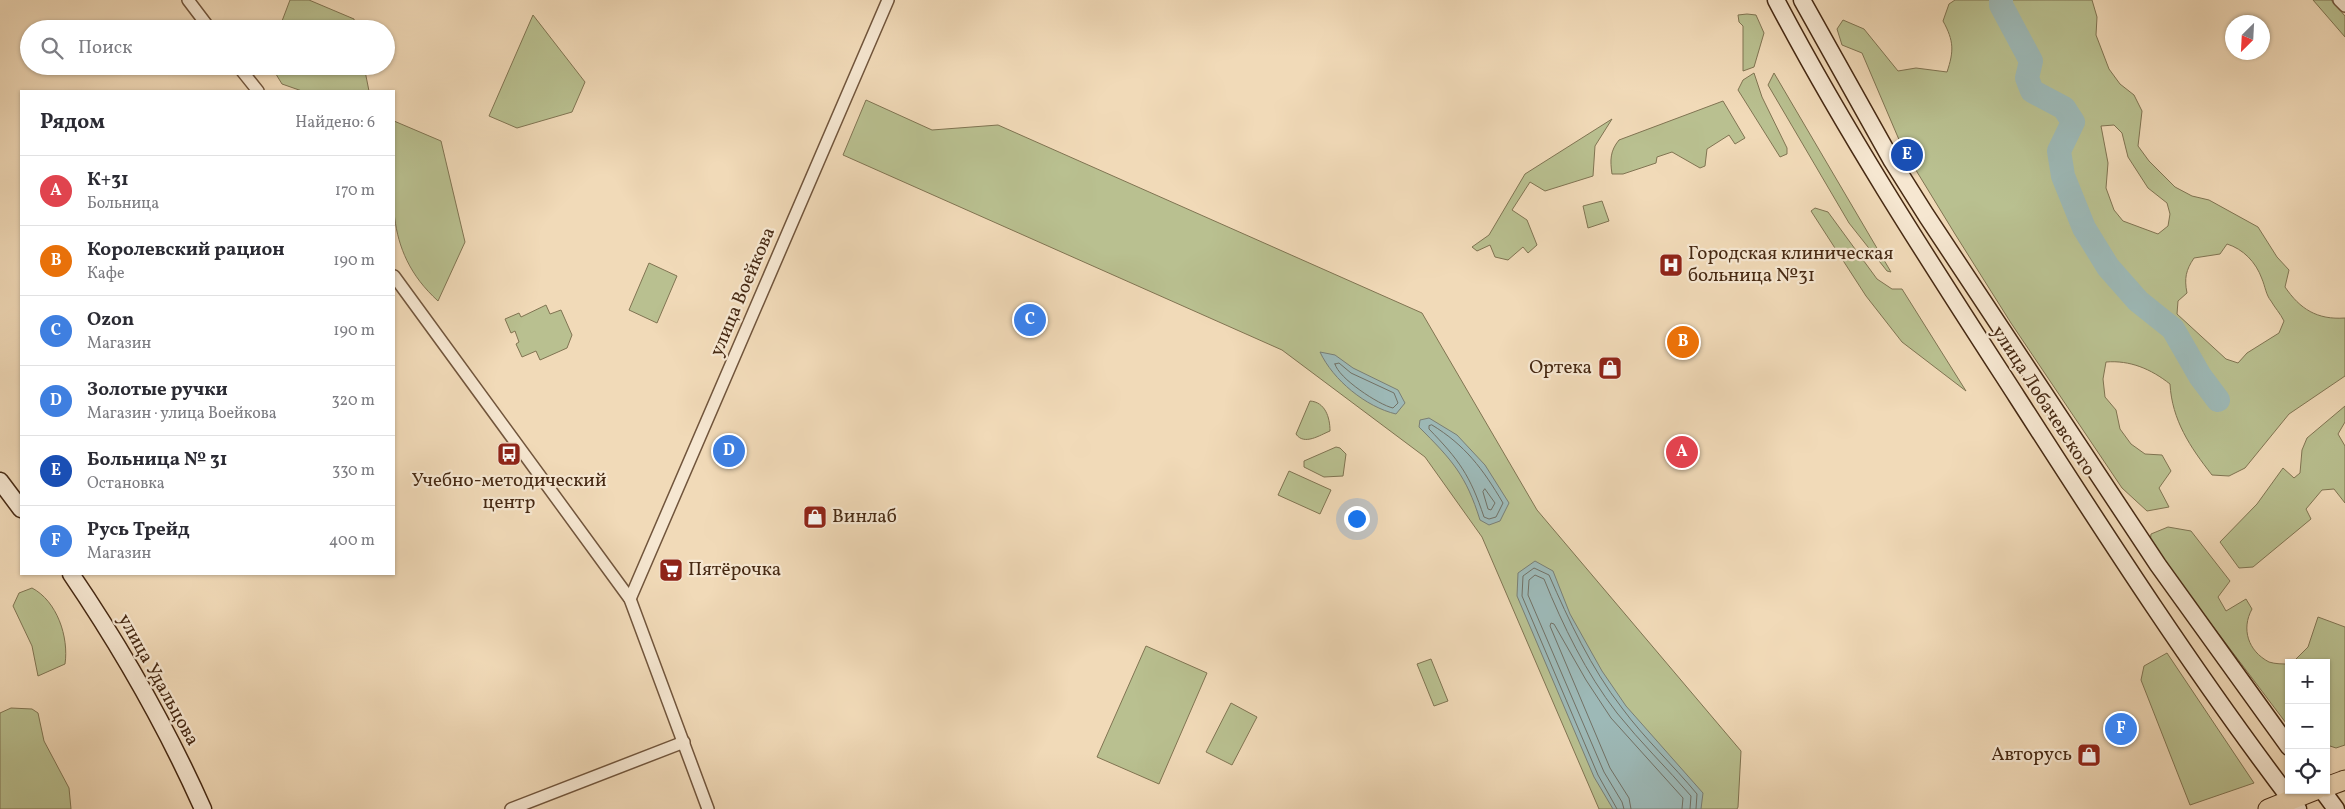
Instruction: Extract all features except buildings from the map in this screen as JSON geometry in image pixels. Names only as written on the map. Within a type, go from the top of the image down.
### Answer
[{"type":"main road","name":"улица Лобачевского","points":[[1776,0],[1834,108],[1941,280],[2133,578],[2295,805]]},
{"type":"main road","name":"улица Лобачевского","points":[[1802,0],[1887,152],[1926,215],[2158,565],[2285,741]]},
{"type":"main road","points":[[0,482],[20,508]]},
{"type":"main road","name":"улица Удальцова","points":[[72,575],[137,678],[165,727],[203,809]]},
{"type":"main road","points":[[2330,785],[2345,780]]},
{"type":"main road","points":[[2268,809],[2295,805],[2310,794]]},
{"type":"main road","points":[[2325,794],[2336,809]]},
{"type":"street","points":[[188,0],[203,20]]},
{"type":"street","name":"улица Воейкова","points":[[630,599],[888,0]]},
{"type":"street","points":[[2340,0],[2345,6]]},
{"type":"street","points":[[245,75],[257,90]]},
{"type":"street","points":[[395,277],[630,599],[708,809]]},
{"type":"street","points":[[511,809],[684,742]]},
{"type":"green space","points":[[290,0],[309,0],[354,20],[282,20]]},
{"type":"green space","points":[[1955,0],[2092,0],[2097,17],[2096,35],[2109,69],[2120,84],[2134,95],[2142,111],[2138,146],[2149,161],[2175,187],[2192,196],[2209,200],[2258,227],[2277,257],[2289,270],[2285,287],[2303,307],[2318,315],[2345,318],[2345,376],[2289,414],[2245,468],[2229,476],[2212,475],[2196,454],[2178,421],[2171,397],[2170,384],[2148,370],[2132,364],[2106,362],[2103,379],[2105,397],[2116,410],[2120,429],[2131,444],[2145,454],[2162,455],[2171,471],[2159,488],[2169,507],[2147,511],[2122,488],[2011,323],[1903,149],[1862,53],[1842,45],[1837,29],[1843,20],[1864,29],[1898,71],[1916,68],[1947,72],[1952,46],[1943,21],[1949,4]],"holes":[[[2114,125],[2122,133],[2128,157],[2148,188],[2167,203],[2170,214],[2168,226],[2158,234],[2123,221],[2114,210],[2106,188],[2108,163],[2101,126]],[[2227,244],[2244,253],[2253,262],[2268,296],[2284,321],[2279,333],[2247,353],[2238,363],[2226,359],[2177,314],[2178,301],[2187,293],[2186,274],[2194,258],[2220,254]]]},
{"type":"green space","points":[[2313,0],[2331,0],[2345,16],[2345,37]]},
{"type":"green space","points":[[533,15],[585,82],[572,112],[517,128],[489,116]]},
{"type":"green space","points":[[1738,15],[1756,15],[1764,33],[1754,67],[1743,71],[1743,26],[1739,22]]},
{"type":"green space","points":[[1754,73],[1762,97],[1787,148],[1787,154],[1780,157],[1738,90],[1743,80]]},
{"type":"green space","points":[[1774,73],[1891,272],[1887,271],[1849,223],[1768,85]]},
{"type":"green space","points":[[276,75],[366,75],[369,90],[299,90],[282,84]]},
{"type":"green space","points":[[866,100],[932,130],[998,125],[1422,313],[1537,510],[1741,751],[1737,809],[1599,809],[1482,537],[1425,457],[1282,350],[843,155]]},
{"type":"green space","points":[[1723,101],[1745,138],[1735,144],[1729,135],[1707,149],[1705,166],[1700,168],[1672,152],[1657,157],[1656,163],[1623,174],[1612,174],[1611,156],[1619,140]]},
{"type":"green space","points":[[1612,119],[1595,146],[1593,176],[1545,191],[1530,182],[1512,210],[1527,220],[1537,245],[1528,253],[1523,247],[1508,260],[1495,257],[1490,245],[1477,251],[1472,247],[1489,235],[1525,174]]},
{"type":"green space","points":[[395,121],[441,141],[465,242],[438,301],[420,281],[407,261],[399,240],[395,218]]},
{"type":"green space","points":[[1602,201],[1609,221],[1588,228],[1583,206]]},
{"type":"green space","points":[[1815,208],[1828,212],[1877,279],[1892,289],[1902,289],[1966,391],[1902,342],[1866,296],[1811,211]]},
{"type":"green space","points":[[649,263],[677,276],[657,323],[629,310]]},
{"type":"green space","points":[[546,305],[550,314],[561,310],[572,335],[567,348],[540,360],[536,351],[522,357],[516,344],[519,342],[515,331],[511,333],[505,319],[519,313],[521,317]]},
{"type":"green space","points":[[1310,401],[1319,404],[1326,411],[1330,431],[1312,438],[1303,439],[1296,434]]},
{"type":"green space","points":[[2345,406],[2345,422],[2338,434],[2345,446],[2345,503],[2334,489],[2322,490],[2306,509],[2311,519],[2253,567],[2239,568],[2220,542],[2257,504],[2283,468],[2294,478],[2300,473],[2302,450],[2307,438]]},
{"type":"green space","points":[[1336,447],[1346,454],[1343,476],[1324,477],[1304,467],[1304,461]]},
{"type":"green space","points":[[1289,471],[1331,490],[1320,514],[1278,495]]},
{"type":"green space","points":[[2168,527],[2191,531],[2230,581],[2218,597],[2226,611],[2246,599],[2252,609],[2247,624],[2248,639],[2251,646],[2269,662],[2285,664],[2285,722],[2150,543],[2151,534]]},
{"type":"green space","points":[[32,588],[41,594],[54,611],[63,632],[66,654],[65,664],[38,676],[32,646],[13,606],[19,593]]},
{"type":"green space","points":[[2318,617],[2345,627],[2345,745],[2336,748],[2330,746],[2330,659],[2296,659],[2308,647]]},
{"type":"green space","points":[[1146,646],[1207,673],[1159,784],[1097,757]]},
{"type":"green space","points":[[2167,653],[2254,783],[2190,805],[2141,680],[2144,666]]},
{"type":"green space","points":[[1431,659],[1448,701],[1434,706],[1417,664]]},
{"type":"green space","points":[[1231,703],[1257,717],[1232,765],[1206,752]]},
{"type":"green space","points":[[11,708],[32,709],[38,713],[44,741],[69,788],[71,809],[0,809],[0,713]]},
{"type":"water","points":[[1320,352],[1335,355],[1353,368],[1398,390],[1405,403],[1396,414],[1362,399],[1333,373]]},
{"type":"water","points":[[1429,418],[1457,435],[1485,465],[1509,503],[1500,521],[1489,525],[1480,520],[1475,504],[1457,469],[1419,427],[1420,420]]},
{"type":"water","points":[[1535,561],[1553,571],[1570,614],[1602,671],[1626,706],[1703,793],[1701,809],[1613,809],[1594,777],[1517,596],[1518,573]]},
{"type":"waterway","points":[[2001,0],[2001,5],[2031,61],[2027,78],[2032,91],[2064,108],[2073,122],[2059,151],[2063,176],[2084,228],[2108,267],[2138,301],[2173,329],[2200,376],[2218,400]]},
{"type":"place","name":"Больница № 31","points":[[1907,155]]},
{"type":"place","name":"Городская клиническая больница №31","points":[[1671,265]]},
{"type":"place","name":"Ozon","points":[[1030,320]]},
{"type":"place","name":"Королевский рацион","points":[[1683,342]]},
{"type":"place","name":"Ортека","points":[[1610,368]]},
{"type":"place","name":"Золотые ручки","points":[[729,451]]},
{"type":"place","name":"К+31","points":[[1682,452]]},
{"type":"place","name":"Учебно-методический центр","points":[[509,454]]},
{"type":"place","name":"Винлаб","points":[[815,517]]},
{"type":"place","name":"Пятёрочка","points":[[671,570]]},
{"type":"place","name":"Русь Трейд","points":[[2121,729]]},
{"type":"place","name":"Авторусь","points":[[2089,755]]}]
